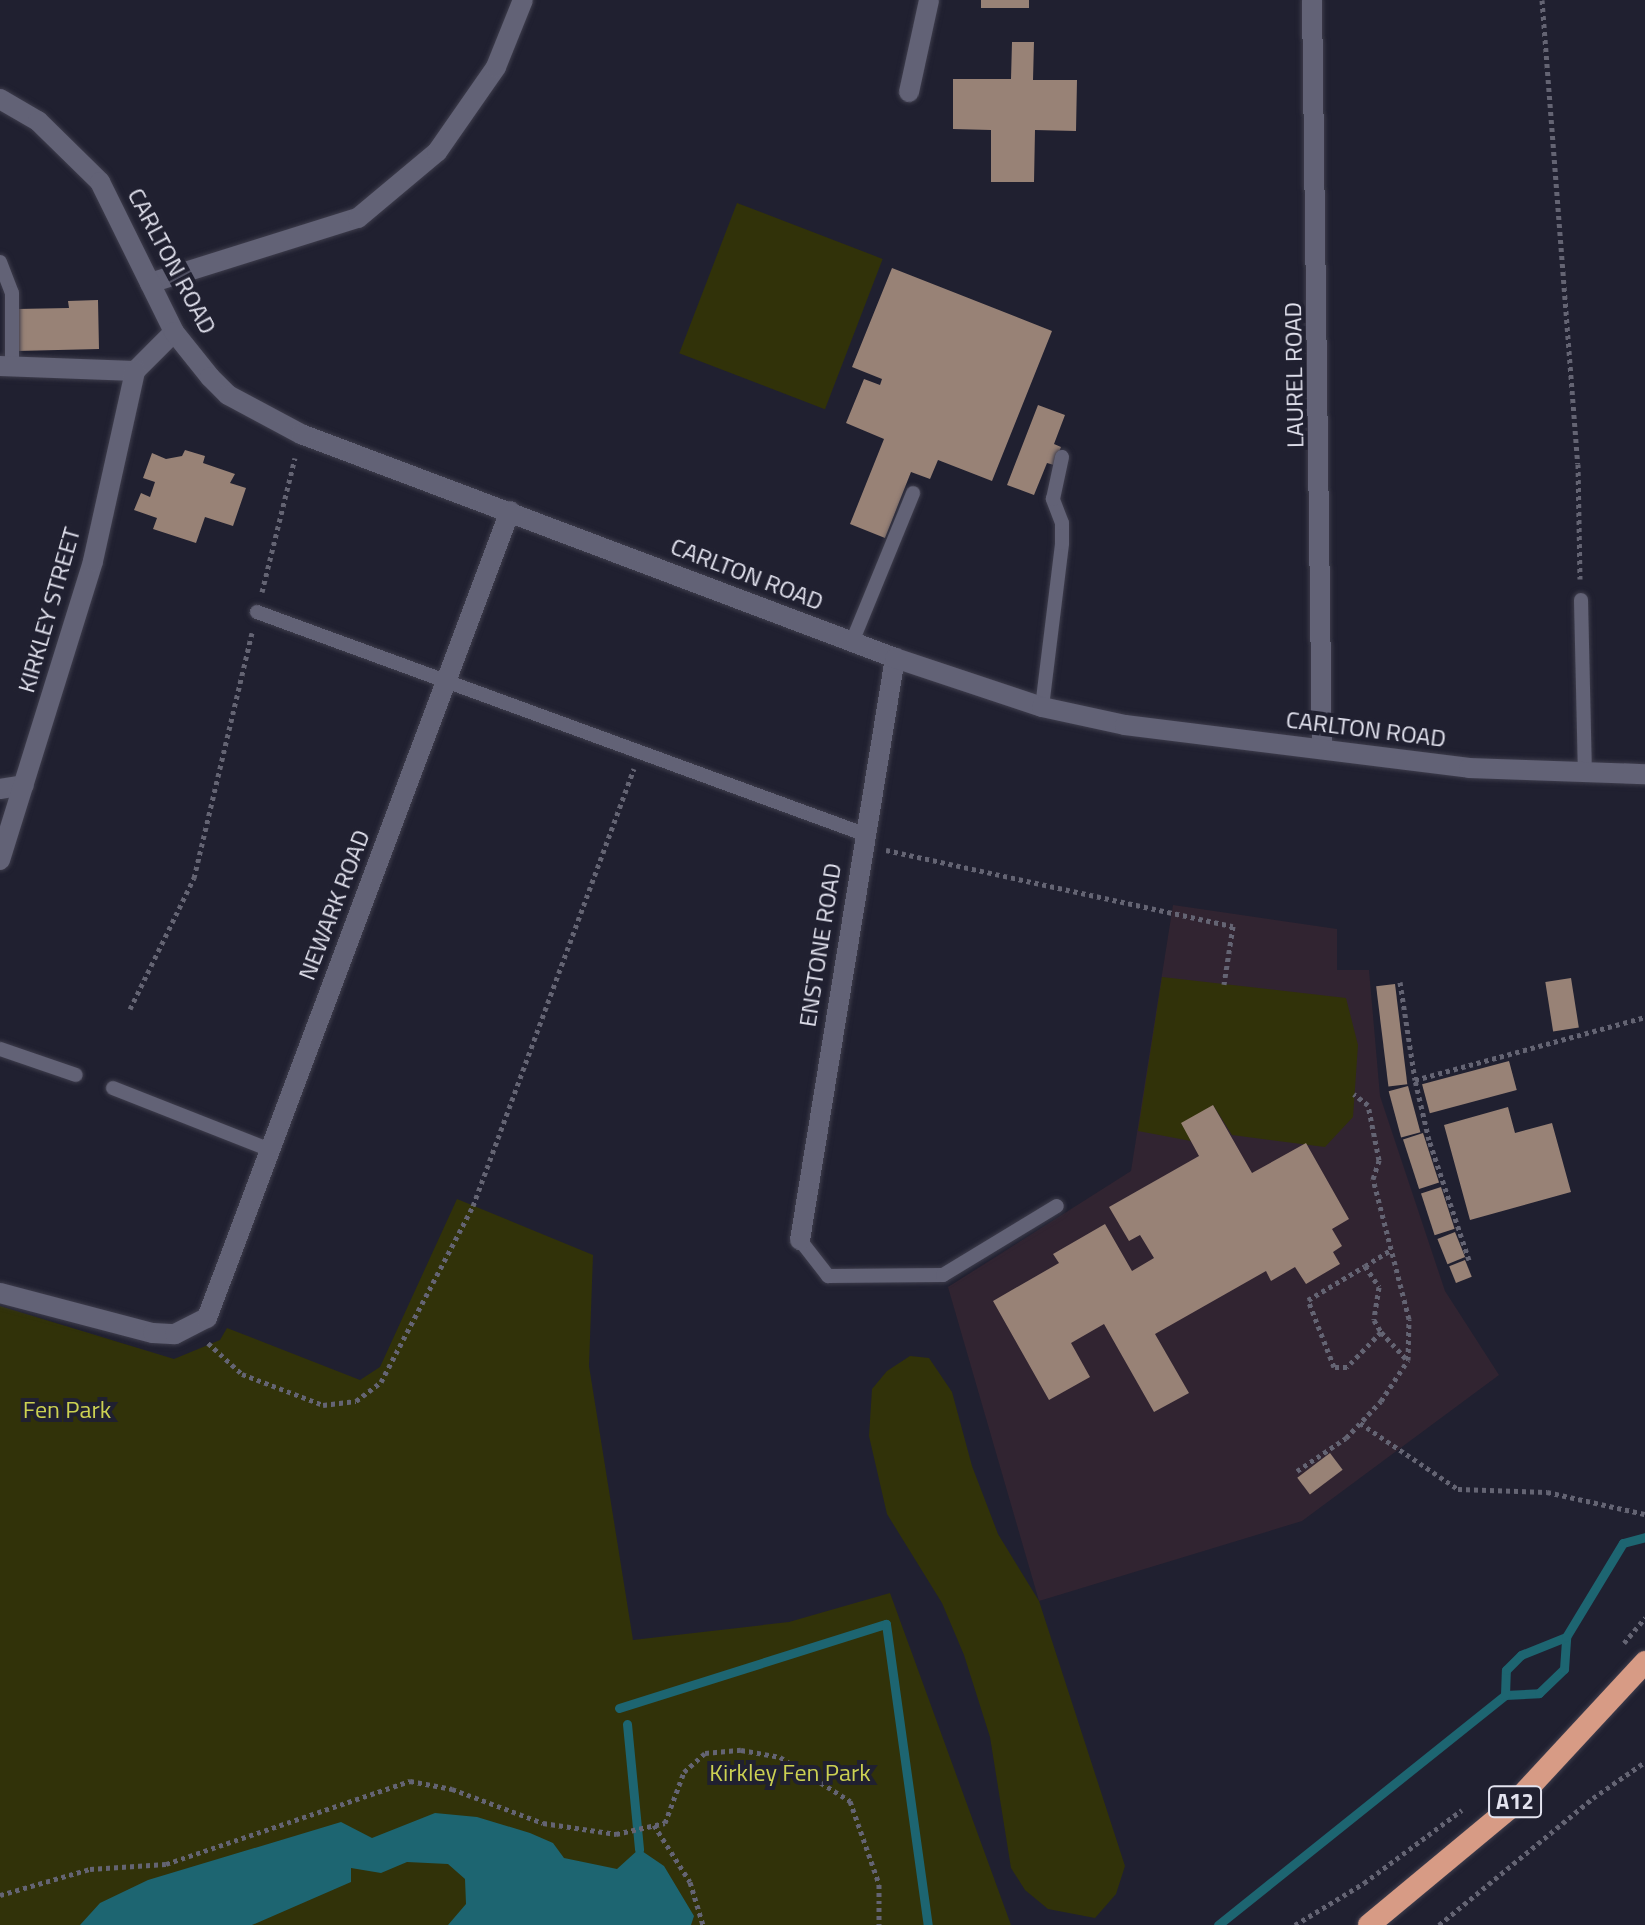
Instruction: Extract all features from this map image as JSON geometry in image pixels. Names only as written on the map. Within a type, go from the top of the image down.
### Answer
[{"type":"highway","name":"A12","points":[[1369,1925],[1510,1808],[1601,1715],[1645,1662]]},
{"type":"street","points":[[150,283],[358,218],[437,152],[496,67],[523,0]]},
{"type":"street","points":[[909,92],[929,0]]},
{"type":"street","name":"LAUREL ROAD","points":[[1312,0],[1322,749]]},
{"type":"street","name":"CARLTON ROAD","points":[[0,99],[38,121],[100,182],[174,332],[228,395],[301,434],[895,658],[1042,707],[1125,725],[1469,768],[1645,774]]},
{"type":"street","points":[[6,366],[135,371],[174,332]]},
{"type":"street","name":"KIRKLEY STREET","points":[[0,860],[93,561],[135,371]]},
{"type":"street","name":"NEWARK ROAD","points":[[199,1323],[270,1150],[510,511]]},
{"type":"street","name":"ENSTONE ROAD","points":[[800,1240],[863,839],[895,658]]},
{"type":"street","points":[[0,789],[24,785]]},
{"type":"street","points":[[0,1293],[153,1333],[199,1323]]},
{"type":"lane","points":[[0,262],[12,293],[6,366]]},
{"type":"lane","points":[[1042,707],[1062,543],[1062,523],[1053,499],[1062,457]]},
{"type":"lane","points":[[852,642],[913,493]]},
{"type":"lane","points":[[1581,600],[1585,774]]},
{"type":"lane","points":[[257,612],[863,839]]},
{"type":"lane","points":[[0,1049],[76,1075]]},
{"type":"lane","points":[[113,1088],[270,1150]]},
{"type":"lane","points":[[800,1240],[828,1276],[943,1275],[1057,1206]]},
{"type":"path","points":[[1542,0],[1578,464],[1581,600]]},
{"type":"path","points":[[130,1009],[194,878],[301,434]]},
{"type":"path","points":[[199,1323],[242,1374],[323,1405],[356,1401],[381,1382],[473,1206],[639,754]]},
{"type":"path","points":[[863,839],[1233,926],[1224,984]]},
{"type":"path","points":[[1400,982],[1415,1080],[1429,1140],[1469,1260]]},
{"type":"path","points":[[1415,1080],[1645,1017]]},
{"type":"path","points":[[1297,1471],[1360,1423],[1408,1360],[1409,1319],[1373,1179],[1379,1160],[1368,1105],[1354,1094]]},
{"type":"path","points":[[1381,1332],[1347,1367],[1334,1367],[1308,1300],[1391,1250]]},
{"type":"path","points":[[1365,1266],[1379,1287],[1374,1320],[1381,1332],[1408,1360]]},
{"type":"path","points":[[1360,1423],[1458,1489],[1547,1492],[1645,1514]]},
{"type":"path","points":[[1617,1652],[1645,1618]]},
{"type":"path","points":[[0,1895],[90,1869],[166,1864],[410,1781],[452,1789],[543,1823],[616,1834],[665,1823],[684,1772],[705,1753],[741,1750],[780,1757],[850,1801],[879,1884],[879,1925]]},
{"type":"path","points":[[1439,1925],[1593,1798],[1645,1762]]},
{"type":"path","points":[[1295,1925],[1364,1883],[1472,1803]]},
{"type":"path","points":[[654,1825],[690,1882],[703,1925]]},
{"type":"shaded area","points":[[1173,905],[1337,929],[1337,970],[1369,970],[1380,1096],[1445,1291],[1499,1375],[1302,1521],[1039,1601],[948,1287],[1131,1171]]},
{"type":"green space","points":[[737,203],[883,259],[825,409],[679,353]]},
{"type":"green space","points":[[1162,977],[1346,998],[1358,1045],[1353,1117],[1325,1147],[1232,1135],[1213,1105],[1191,1141],[1138,1131]]},
{"type":"green space","name":"Kirkley Fen Park","points":[[457,1199],[593,1255],[589,1366],[633,1640],[789,1622],[890,1593],[1011,1925],[0,1925],[0,1306],[174,1359],[220,1340],[227,1328],[360,1380],[380,1367]]},
{"type":"green space","points":[[910,1356],[929,1358],[952,1392],[972,1466],[998,1534],[1039,1601],[1125,1866],[1116,1894],[1095,1918],[1048,1909],[1025,1890],[1011,1868],[990,1737],[964,1655],[942,1603],[887,1514],[869,1436],[872,1389],[887,1371]]},
{"type":"water","points":[[435,1813],[477,1817],[530,1833],[553,1843],[564,1858],[617,1869],[639,1849],[664,1866],[694,1916],[691,1925],[448,1925],[466,1904],[465,1879],[448,1864],[407,1862],[381,1873],[351,1868],[351,1882],[252,1925],[80,1925],[100,1903],[148,1880],[341,1822],[372,1838]]},
{"type":"building","points":[[981,0],[1029,0],[1029,8],[981,8]]},
{"type":"building","points":[[1012,42],[1034,42],[1033,80],[1077,80],[1076,131],[1035,130],[1034,182],[991,182],[991,130],[953,129],[953,79],[1011,79]]},
{"type":"building","points":[[892,268],[1052,331],[992,481],[938,460],[930,479],[911,472],[885,538],[850,524],[884,439],[846,423],[864,379],[880,385],[882,379],[852,367]]},
{"type":"building","points":[[98,300],[99,349],[17,351],[17,309],[69,308],[68,301]]},
{"type":"building","points":[[1038,405],[1065,415],[1054,444],[1061,447],[1054,465],[1047,463],[1034,495],[1007,485]]},
{"type":"building","points":[[185,450],[205,456],[203,463],[235,474],[230,483],[246,488],[233,526],[205,517],[196,543],[153,529],[157,518],[134,510],[141,493],[150,497],[155,482],[143,478],[152,453],[166,459],[182,456]]},
{"type":"building","points":[[1571,978],[1579,1027],[1553,1031],[1545,982]]},
{"type":"building","points":[[1395,984],[1407,1084],[1388,1087],[1376,986]]},
{"type":"building","points":[[1509,1061],[1517,1090],[1430,1113],[1422,1084]]},
{"type":"building","points":[[1408,1086],[1420,1132],[1401,1138],[1389,1091]]},
{"type":"building","points":[[1213,1105],[1252,1173],[1306,1143],[1349,1219],[1332,1229],[1342,1246],[1333,1252],[1340,1264],[1306,1284],[1295,1267],[1271,1281],[1266,1271],[1155,1334],[1189,1393],[1154,1412],[1104,1324],[1071,1343],[1090,1377],[1049,1400],[993,1301],[1059,1263],[1053,1254],[1105,1224],[1132,1271],[1154,1258],[1140,1235],[1129,1241],[1109,1207],[1199,1156],[1181,1123]]},
{"type":"building","points":[[1508,1107],[1515,1133],[1552,1123],[1571,1192],[1470,1220],[1444,1125]]},
{"type":"building","points":[[1423,1133],[1439,1182],[1419,1189],[1403,1139]]},
{"type":"building","points":[[1441,1187],[1455,1229],[1435,1235],[1421,1193]]},
{"type":"building","points":[[1455,1232],[1465,1257],[1447,1264],[1437,1239]]},
{"type":"building","points":[[1465,1260],[1472,1277],[1456,1283],[1449,1266]]},
{"type":"building","points":[[1330,1453],[1343,1470],[1310,1494],[1297,1478]]},
{"type":"waterway","points":[[1218,1925],[1505,1695],[1506,1670],[1521,1655],[1566,1637],[1623,1543],[1645,1537]]},
{"type":"waterway","points":[[619,1708],[886,1624],[928,1925]]},
{"type":"waterway","points":[[1505,1695],[1539,1693],[1564,1669],[1566,1637]]},
{"type":"waterway","points":[[627,1724],[639,1849]]},
{"type":"park label","name":"Fen Park","points":[[67,1410]]}]
